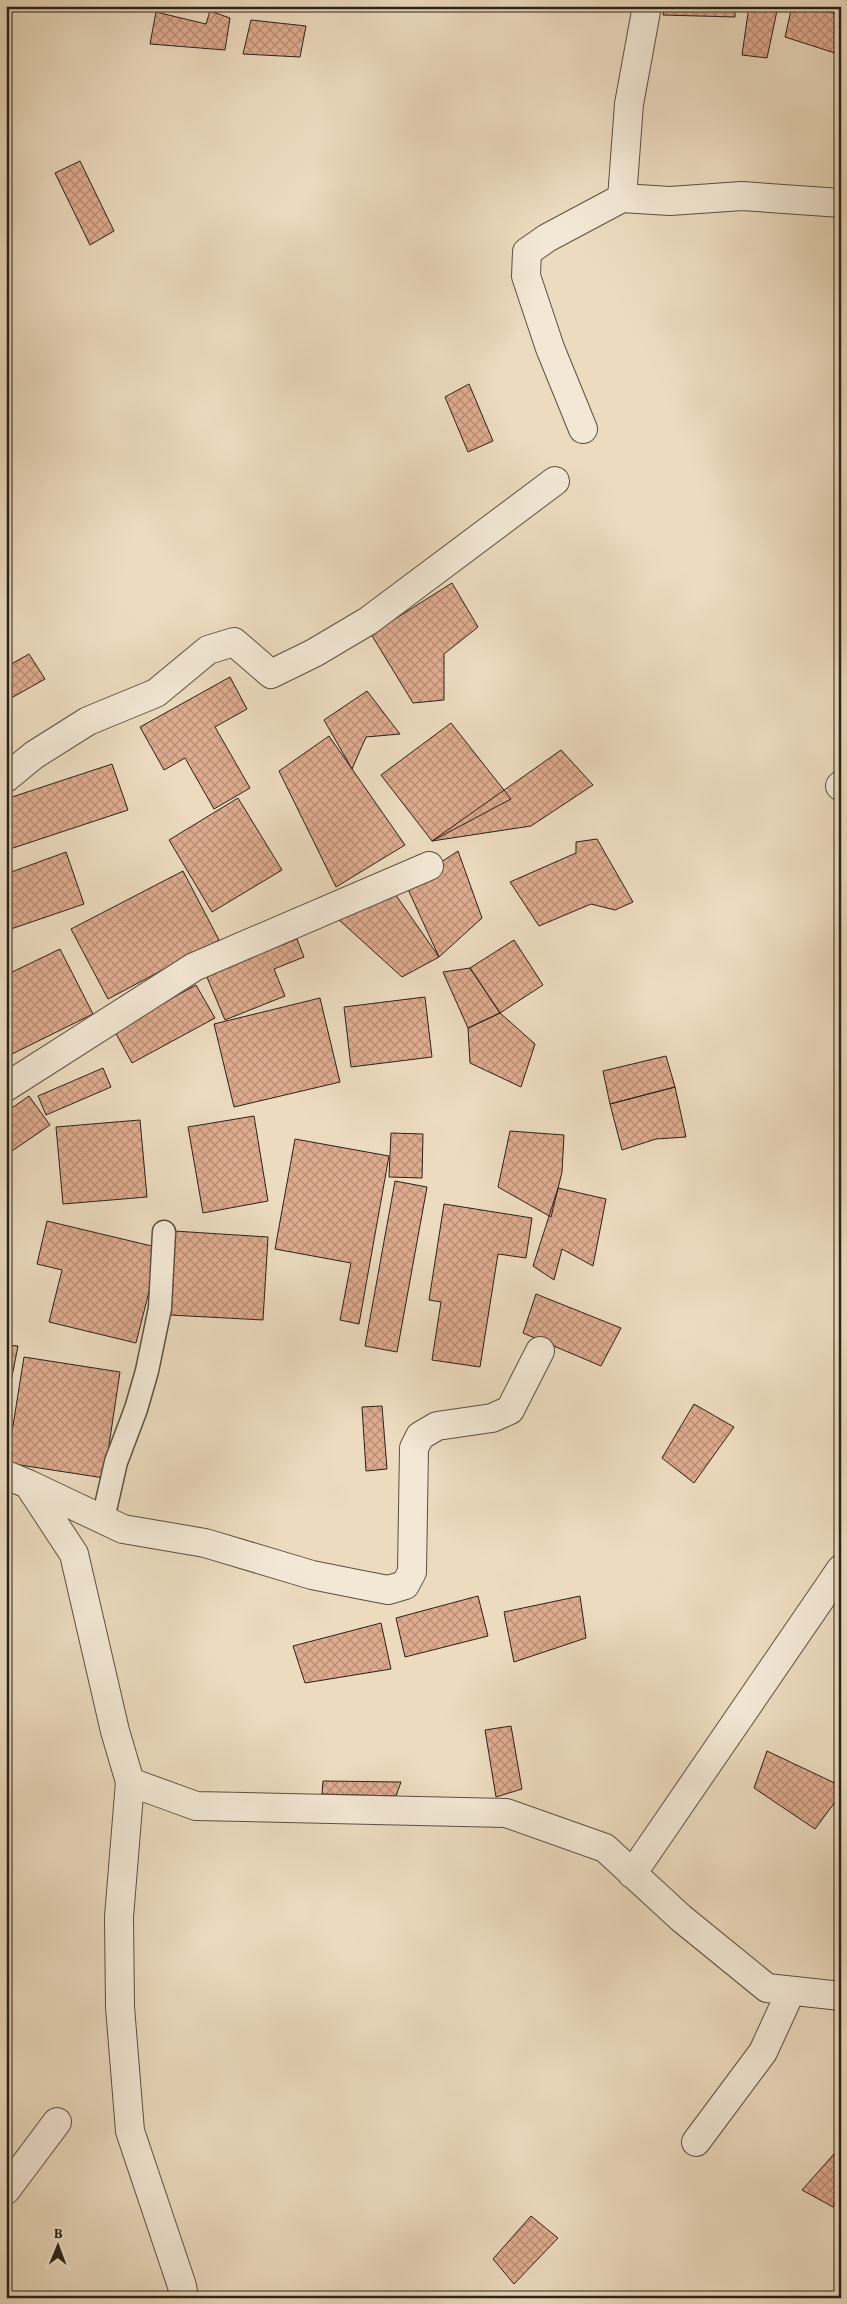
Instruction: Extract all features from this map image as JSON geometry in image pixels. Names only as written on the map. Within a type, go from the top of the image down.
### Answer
[{"type":"street","points":[[622,198],[629,104],[647,6]]},
{"type":"street","points":[[582,429],[550,348],[526,276],[527,252],[547,238],[622,198],[670,201],[742,196],[841,203]]},
{"type":"street","points":[[6,778],[34,755],[88,721],[156,693],[208,650],[234,642],[272,674],[314,654],[368,621],[555,481]]},
{"type":"street","points":[[6,1087],[194,967],[429,866]]},
{"type":"street","points":[[17,1479],[123,1529],[205,1543],[312,1575],[388,1590],[405,1586],[412,1572],[414,1448],[420,1436],[437,1426],[492,1418],[510,1410],[540,1351]]},
{"type":"street","points":[[17,1479],[74,1554],[115,1730],[130,1782],[119,1927],[120,2007],[130,2131],[182,2286],[184,2298]]},
{"type":"street","points":[[632,1874],[841,1569]]},
{"type":"street","points":[[130,1782],[196,1806],[506,1813],[605,1848],[681,1918],[768,1988],[841,1996]]},
{"type":"street","points":[[696,2142],[763,2052],[791,1991]]},
{"type":"street","points":[[6,2190],[57,2122]]},
{"type":"lane","points":[[103,1519],[116,1462],[136,1409],[147,1371],[160,1308],[164,1232]]},
{"type":"building","points":[[665,6],[735,6],[735,17],[663,15]]},
{"type":"building","points":[[749,6],[778,6],[767,58],[742,55]]},
{"type":"building","points":[[792,6],[803,6],[841,15],[841,55],[785,37]]},
{"type":"building","points":[[210,11],[230,18],[225,50],[150,44],[156,12],[206,24]]},
{"type":"building","points":[[251,20],[306,26],[300,57],[243,54]]},
{"type":"building","points":[[80,161],[114,231],[90,245],[55,173]]},
{"type":"building","points":[[469,384],[493,441],[468,452],[445,397]]},
{"type":"building","points":[[452,583],[478,627],[444,654],[444,700],[413,703],[371,634]]},
{"type":"building","points":[[29,654],[45,679],[6,701],[6,667]]},
{"type":"building","points":[[230,677],[247,709],[215,727],[250,788],[214,809],[185,758],[164,770],[140,727]]},
{"type":"building","points":[[367,691],[400,734],[366,737],[352,769],[324,720]]},
{"type":"building","points":[[451,723],[511,799],[432,841],[381,775]]},
{"type":"building","points":[[329,736],[405,845],[336,887],[279,771]]},
{"type":"building","points":[[561,750],[593,785],[531,826],[432,841]]},
{"type":"building","points":[[112,764],[128,810],[10,849],[6,840],[6,799]]},
{"type":"building","points":[[238,798],[282,870],[212,912],[169,840]]},
{"type":"building","points":[[597,839],[633,902],[615,910],[591,904],[539,926],[510,882],[576,853],[576,842]]},
{"type":"building","points":[[458,851],[482,918],[439,957],[406,885]]},
{"type":"building","points":[[66,852],[84,904],[11,929],[6,915],[6,874]]},
{"type":"building","points":[[183,871],[219,940],[108,999],[71,929]]},
{"type":"building","points":[[393,891],[439,957],[402,977],[338,919]]},
{"type":"building","points":[[297,939],[304,957],[274,969],[285,996],[225,1020],[206,975]]},
{"type":"building","points":[[514,940],[543,985],[500,1013],[470,968]]},
{"type":"building","points":[[60,949],[93,1014],[6,1057],[6,975]]},
{"type":"building","points":[[470,968],[500,1013],[468,1028],[443,972]]},
{"type":"building","points":[[196,985],[215,1018],[132,1063],[114,1030]]},
{"type":"building","points":[[425,997],[432,1057],[351,1067],[344,1007]]},
{"type":"building","points":[[320,998],[340,1082],[234,1107],[214,1024]]},
{"type":"building","points":[[500,1013],[535,1044],[521,1087],[470,1063],[468,1028]]},
{"type":"building","points":[[666,1056],[675,1087],[610,1104],[603,1071]]},
{"type":"building","points":[[103,1068],[111,1087],[46,1115],[38,1096]]},
{"type":"building","points":[[675,1087],[686,1137],[656,1139],[622,1150],[610,1104]]},
{"type":"building","points":[[29,1096],[50,1125],[6,1155],[6,1112]]},
{"type":"building","points":[[254,1116],[268,1201],[203,1213],[188,1127]]},
{"type":"building","points":[[140,1120],[147,1197],[63,1204],[56,1127]]},
{"type":"building","points":[[510,1131],[564,1135],[562,1172],[551,1217],[498,1187]]},
{"type":"building","points":[[391,1133],[423,1134],[422,1178],[389,1177]]},
{"type":"building","points":[[295,1139],[389,1156],[359,1324],[340,1320],[351,1263],[275,1249]]},
{"type":"building","points":[[395,1181],[427,1187],[397,1352],[365,1346]]},
{"type":"building","points":[[558,1188],[606,1199],[593,1266],[562,1249],[554,1280],[533,1266]]},
{"type":"building","points":[[444,1204],[532,1218],[526,1258],[498,1254],[480,1367],[432,1360],[441,1302],[429,1300]]},
{"type":"building","points":[[47,1221],[160,1248],[136,1343],[49,1322],[62,1270],[37,1264]]},
{"type":"building","points":[[174,1231],[268,1237],[263,1320],[170,1315]]},
{"type":"building","points":[[536,1294],[621,1328],[601,1366],[523,1333]]},
{"type":"building","points":[[6,1345],[18,1346],[6,1407]]},
{"type":"building","points":[[24,1357],[120,1372],[104,1478],[7,1463]]},
{"type":"building","points":[[694,1404],[734,1427],[694,1483],[662,1458]]},
{"type":"building","points":[[382,1406],[387,1469],[366,1471],[362,1407]]},
{"type":"building","points":[[478,1596],[488,1636],[405,1657],[396,1618]]},
{"type":"building","points":[[580,1596],[586,1638],[514,1662],[504,1612]]},
{"type":"building","points":[[381,1623],[391,1669],[305,1683],[293,1646]]},
{"type":"building","points":[[511,1726],[522,1789],[496,1797],[485,1730]]},
{"type":"building","points":[[767,1751],[841,1786],[841,1794],[815,1829],[754,1788]]},
{"type":"building","points":[[323,1781],[401,1782],[396,1796],[322,1794]]},
{"type":"building","points":[[834,2154],[841,2157],[841,2190],[833,2207],[802,2190]]},
{"type":"building","points":[[531,2216],[558,2238],[514,2284],[493,2259]]}]
